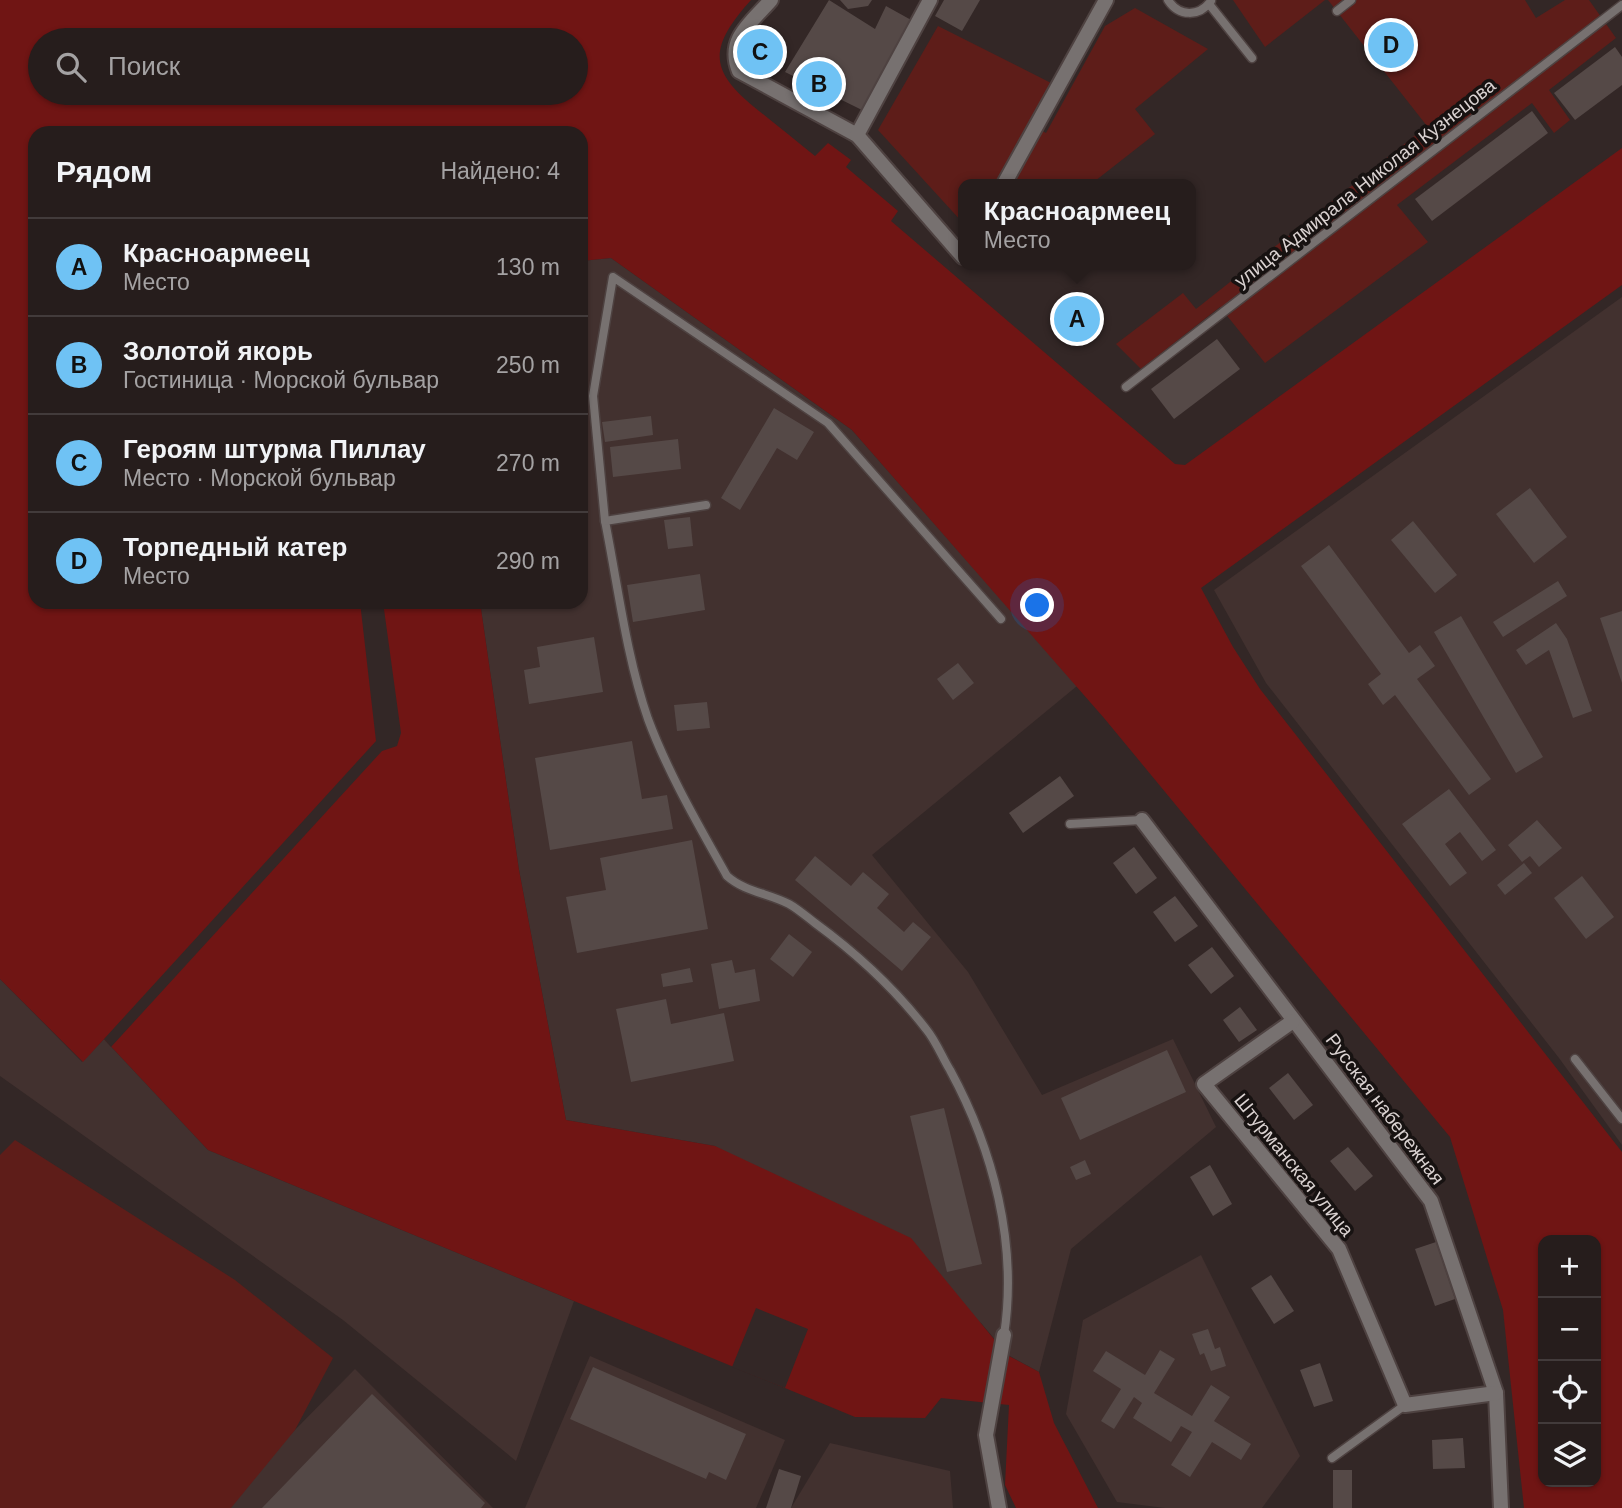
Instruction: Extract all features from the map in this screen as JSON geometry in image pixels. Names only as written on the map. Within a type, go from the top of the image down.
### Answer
[{"type":"street","points":[[771,0],[736,41],[733,57],[739,71],[857,135],[958,251]]},
{"type":"street","points":[[857,135],[930,0]]},
{"type":"street","points":[[1007,179],[1106,0]]},
{"type":"street","name":"Русская набережная","points":[[1142,820],[1432,1201],[1496,1393],[1501,1508]]},
{"type":"street","name":"Штурманская улица","points":[[1293,1021],[1204,1084],[1339,1250],[1405,1405]]},
{"type":"street","points":[[999,1508],[986,1435],[1004,1335]]},
{"type":"street","points":[[1405,1405],[1496,1393]]},
{"type":"lane","points":[[1168,0],[1180,16],[1197,13],[1210,2],[1252,58]]},
{"type":"lane","points":[[1337,11],[1351,0]]},
{"type":"lane","name":"улица Адмирала Николая Кузнецова","points":[[1126,387],[1622,5]]},
{"type":"lane","points":[[1000,619],[828,423],[613,277],[593,397],[605,521],[630,651],[648,717],[661,750],[727,876],[738,886],[789,904],[889,986],[928,1031],[969,1105],[995,1175],[1005,1255],[1008,1310],[1004,1335]]},
{"type":"lane","points":[[605,521],[706,505]]},
{"type":"lane","points":[[1070,824],[1142,820]]},
{"type":"lane","points":[[1575,1059],[1622,1119]]},
{"type":"lane","points":[[1332,1458],[1405,1405]]},
{"type":"shaded area","points":[[0,0],[751,0],[727,32],[721,46],[723,71],[742,97],[815,156],[828,143],[851,160],[846,167],[898,211],[891,221],[1175,464],[1185,465],[1622,148],[1622,285],[1201,588],[1233,647],[1260,689],[1622,1152],[1622,1508],[1524,1508],[1503,1310],[1450,1137],[1104,718],[852,430],[611,258],[588,260],[588,126],[28,126],[28,609],[481,609],[519,870],[566,1120],[715,1146],[911,1238],[1007,1355],[1039,1372],[1054,1423],[1098,1508],[1016,1508],[1005,1485],[1009,1405],[941,1398],[925,1418],[855,1417],[208,1150],[104,1039],[83,1062],[0,979]]},
{"type":"shaded area","points":[[1233,0],[1325,0],[1265,47]]},
{"type":"shaded area","points":[[1328,0],[1525,0],[1536,18],[1565,0],[1589,0],[1616,38],[1549,90],[1570,120],[1554,133],[1532,103],[1397,205],[1428,242],[1265,363],[1220,307],[1141,369],[1116,344],[1183,293],[1196,309],[1427,126]]},
{"type":"shaded area","points":[[1135,8],[1208,49],[1135,109],[1155,134],[1098,179],[958,179],[958,218],[878,130],[938,26],[1053,84],[1028,123],[1046,133],[1105,26]]},
{"type":"shaded area","points":[[611,258],[852,430],[1077,686],[872,855],[968,972],[1042,1095],[1173,1039],[1216,1127],[1071,1249],[1039,1372],[1008,1355],[981,1323],[715,1146],[566,1120],[519,870],[481,609],[588,609],[588,260]]},
{"type":"shaded area","points":[[1622,297],[1622,1145],[1559,1058],[1266,683],[1214,590]]},
{"type":"shaded area","points":[[0,979],[82,1062],[104,1039],[208,1150],[574,1301],[516,1461],[343,1320],[0,1076]]},
{"type":"shaded area","points":[[15,1140],[235,1280],[333,1358],[295,1430],[231,1508],[0,1508],[0,1155]]},
{"type":"shaded area","points":[[1201,1255],[1300,1456],[1262,1508],[1165,1508],[1117,1502],[1066,1414],[1083,1320]]},
{"type":"shaded area","points":[[590,1356],[785,1440],[756,1508],[525,1508]]},
{"type":"shaded area","points":[[355,1369],[493,1508],[218,1508]]},
{"type":"shaded area","points":[[830,1443],[950,1471],[953,1508],[791,1508]]},
{"type":"pier","points":[[361,609],[384,609],[401,733],[397,746],[382,751],[111,1047],[104,1039],[376,741]]},
{"type":"pier","points":[[756,1308],[808,1329],[785,1388],[732,1367]]},
{"type":"building","points":[[829,0],[875,29],[886,6],[913,21],[864,111],[785,72]]},
{"type":"building","points":[[840,0],[872,0],[868,6],[848,9]]},
{"type":"building","points":[[944,0],[980,0],[962,31],[935,16]]},
{"type":"building","points":[[1615,47],[1622,57],[1622,85],[1575,120],[1554,93]]},
{"type":"building","points":[[1532,111],[1548,133],[1432,221],[1415,199]]},
{"type":"building","points":[[1217,339],[1240,369],[1174,419],[1151,389]]},
{"type":"building","points":[[774,408],[814,432],[797,460],[777,448],[740,510],[721,498]]},
{"type":"building","points":[[651,416],[653,435],[605,442],[602,422]]},
{"type":"building","points":[[678,439],[681,469],[613,477],[610,447]]},
{"type":"building","points":[[1530,488],[1567,537],[1534,563],[1496,514]]},
{"type":"building","points":[[690,517],[693,546],[668,549],[664,520]]},
{"type":"building","points":[[1413,521],[1457,575],[1435,593],[1391,540]]},
{"type":"building","points":[[1329,545],[1409,653],[1420,645],[1435,666],[1417,679],[1491,779],[1469,795],[1395,695],[1383,705],[1368,684],[1381,674],[1301,566]]},
{"type":"building","points":[[700,574],[705,610],[633,622],[627,585]]},
{"type":"building","points":[[1558,581],[1567,596],[1503,637],[1493,622]]},
{"type":"building","points":[[1622,611],[1622,683],[1600,618]]},
{"type":"building","points":[[1461,616],[1543,757],[1516,773],[1434,632]]},
{"type":"building","points":[[1556,623],[1567,639],[1592,711],[1573,718],[1549,650],[1526,665],[1516,650]]},
{"type":"building","points":[[594,637],[603,692],[529,704],[524,670],[540,667],[537,647]]},
{"type":"building","points":[[958,663],[974,683],[953,700],[937,679]]},
{"type":"building","points":[[707,702],[710,728],[677,731],[674,705]]},
{"type":"building","points":[[632,741],[642,799],[667,795],[673,829],[550,850],[535,758]]},
{"type":"building","points":[[1060,776],[1074,796],[1023,833],[1009,813]]},
{"type":"building","points":[[1449,789],[1496,850],[1482,861],[1460,832],[1445,844],[1467,873],[1450,886],[1402,824]]},
{"type":"building","points":[[1537,820],[1562,848],[1539,867],[1530,856],[1522,862],[1508,845]]},
{"type":"building","points":[[692,840],[708,929],[577,953],[566,897],[606,890],[600,858]]},
{"type":"building","points":[[1134,847],[1157,878],[1136,894],[1113,863]]},
{"type":"building","points":[[815,856],[851,886],[863,872],[889,894],[877,908],[904,932],[913,922],[931,937],[902,971],[795,880]]},
{"type":"building","points":[[1524,863],[1532,873],[1505,895],[1497,885]]},
{"type":"building","points":[[1582,876],[1614,917],[1586,939],[1554,898]]},
{"type":"building","points":[[1175,896],[1198,926],[1175,942],[1153,912]]},
{"type":"building","points":[[789,934],[812,952],[793,977],[770,959]]},
{"type":"building","points":[[1212,947],[1234,976],[1211,994],[1188,965]]},
{"type":"building","points":[[732,960],[735,973],[755,969],[760,1001],[719,1009],[711,964]]},
{"type":"building","points":[[690,968],[693,982],[663,987],[661,974]]},
{"type":"building","points":[[666,999],[671,1024],[724,1013],[734,1061],[631,1082],[616,1009]]},
{"type":"building","points":[[1240,1007],[1257,1030],[1239,1042],[1223,1020]]},
{"type":"building","points":[[1167,1050],[1186,1092],[1080,1140],[1061,1098]]},
{"type":"building","points":[[1288,1073],[1313,1105],[1294,1120],[1269,1088]]},
{"type":"building","points":[[944,1108],[982,1264],[947,1272],[910,1116]]},
{"type":"building","points":[[1348,1147],[1373,1176],[1355,1191],[1330,1161]]},
{"type":"building","points":[[1085,1160],[1091,1174],[1076,1180],[1070,1167]]},
{"type":"building","points":[[1210,1165],[1232,1204],[1213,1216],[1190,1177]]},
{"type":"building","points":[[1436,1242],[1455,1299],[1435,1306],[1415,1249]]},
{"type":"building","points":[[1271,1275],[1294,1311],[1274,1324],[1251,1288]]},
{"type":"building","points":[[1208,1329],[1215,1349],[1220,1347],[1226,1366],[1211,1371],[1204,1353],[1200,1355],[1192,1334]]},
{"type":"building","points":[[1160,1350],[1175,1359],[1154,1393],[1192,1416],[1211,1385],[1230,1397],[1214,1421],[1251,1444],[1241,1460],[1212,1442],[1190,1477],[1171,1465],[1192,1432],[1181,1426],[1171,1442],[1133,1418],[1142,1403],[1134,1397],[1114,1429],[1101,1421],[1121,1389],[1093,1371],[1106,1351],[1145,1375]]},
{"type":"building","points":[[1320,1363],[1333,1401],[1314,1407],[1300,1370]]},
{"type":"building","points":[[593,1367],[746,1434],[726,1480],[709,1472],[706,1479],[570,1419]]},
{"type":"building","points":[[372,1394],[485,1503],[481,1508],[262,1508]]},
{"type":"building","points":[[1463,1438],[1465,1468],[1433,1469],[1432,1440]]},
{"type":"building","points":[[779,1469],[801,1476],[791,1508],[766,1508]]},
{"type":"building","points":[[1333,1470],[1352,1470],[1352,1508],[1333,1508]]},
{"type":"place","name":"Торпедный катер","points":[[1391,45]]},
{"type":"place","name":"Героям штурма Пиллау","points":[[760,52]]},
{"type":"place","name":"Золотой якорь","points":[[819,84]]},
{"type":"place","name":"Красноармеец","points":[[1077,319]]}]
